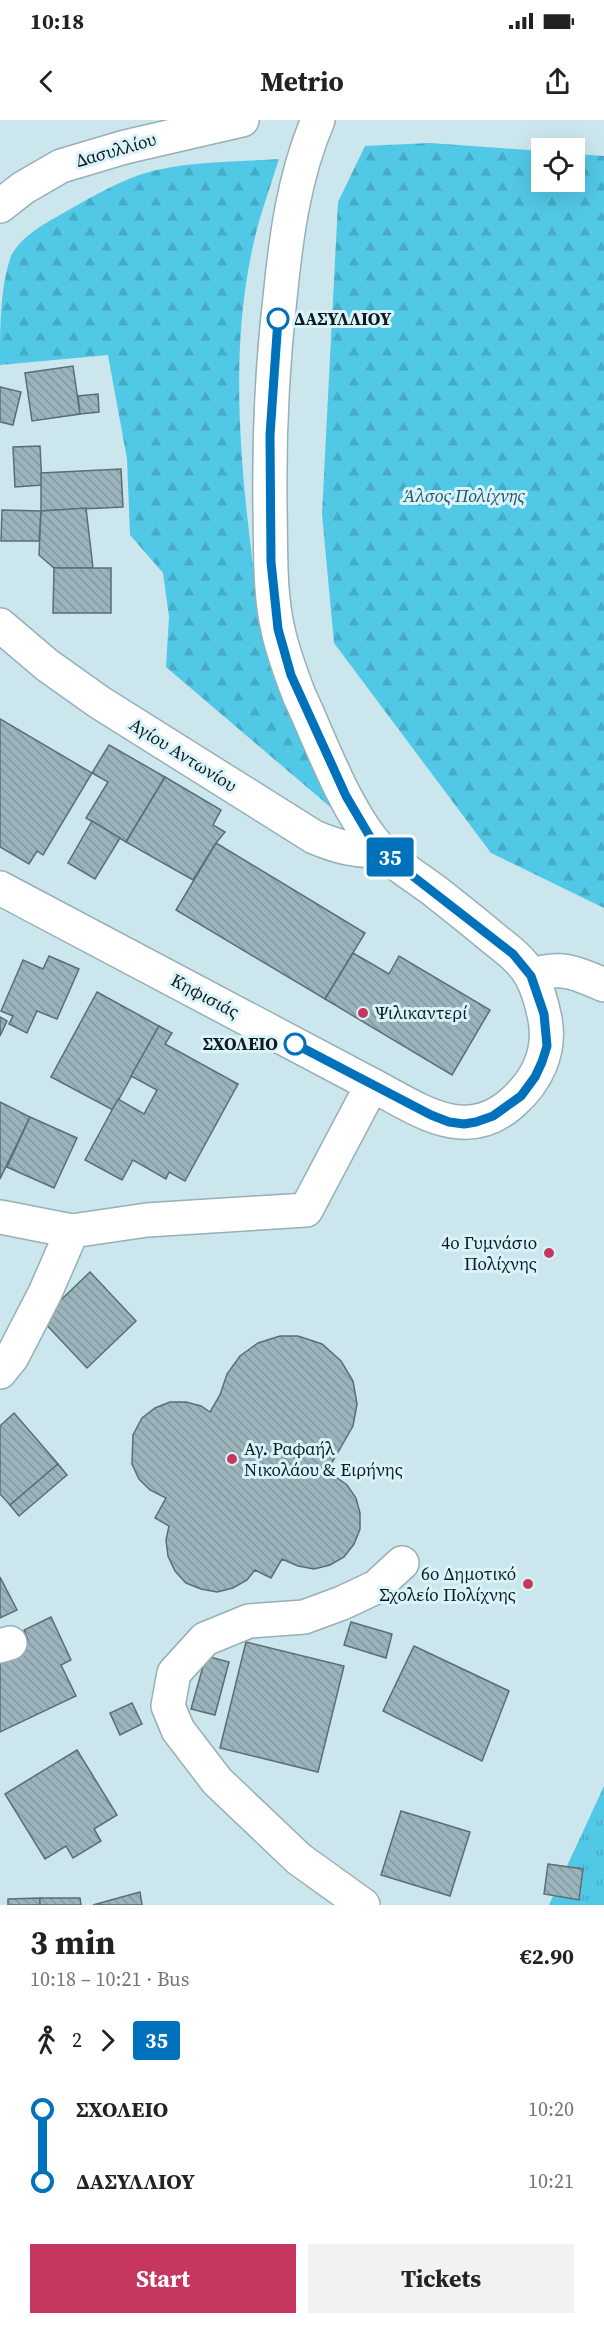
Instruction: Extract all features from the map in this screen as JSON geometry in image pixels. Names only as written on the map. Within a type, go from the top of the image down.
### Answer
[{"type":"street","name":"Δασυλλίου","points":[[0,206],[23,188],[61,166],[148,141],[242,120]]},
{"type":"street","name":"Κηφισιάς","points":[[0,888],[372,1085],[449,1122],[464,1124],[476,1122],[493,1116],[507,1107],[521,1096],[535,1077],[542,1062],[547,1046],[546,1027],[541,1002],[531,976],[513,954],[382,850],[355,814],[295,686],[278,629],[272,584],[270,435],[278,313],[284,252],[298,179],[318,120]]},
{"type":"street","name":"Αγίου Αντωνίου","points":[[0,625],[54,670],[99,702],[314,837],[343,848],[369,852],[382,850]]},
{"type":"street","points":[[531,976],[546,970],[559,969],[604,985]]},
{"type":"street","points":[[0,1217],[72,1231],[147,1220],[306,1210],[372,1085]]},
{"type":"street","points":[[0,1372],[12,1357],[72,1231]]},
{"type":"street","points":[[363,1905],[299,1859],[217,1780],[178,1730],[168,1706],[174,1673],[205,1639],[249,1621],[304,1617],[342,1603],[376,1587],[402,1563]]},
{"type":"green space","name":"Άλσος Πολίχνης","points":[[430,143],[531,150],[531,192],[585,192],[585,155],[604,156],[604,908],[491,853],[334,643],[322,514],[338,202],[365,146]]},
{"type":"green space","points":[[279,159],[255,235],[246,283],[239,397],[243,474],[260,624],[265,648],[286,709],[335,811],[166,667],[169,617],[163,573],[130,535],[127,459],[108,355],[0,365],[1,309],[7,268],[15,249],[32,232],[100,193],[142,174],[192,164]]},
{"type":"green space","points":[[604,1786],[604,1905],[549,1905]]},
{"type":"building","points":[[73,366],[80,414],[32,421],[25,373]]},
{"type":"building","points":[[0,387],[21,392],[13,425],[0,422]]},
{"type":"building","points":[[98,394],[99,412],[80,414],[78,396]]},
{"type":"building","points":[[40,446],[42,485],[15,487],[13,447]]},
{"type":"building","points":[[121,469],[123,507],[41,511],[41,473]]},
{"type":"building","points":[[86,508],[93,568],[54,568],[39,555],[41,511]]},
{"type":"building","points":[[2,510],[41,511],[39,541],[1,541]]},
{"type":"building","points":[[54,568],[111,568],[111,613],[53,613]]},
{"type":"building","points":[[0,719],[92,773],[43,855],[37,851],[29,864],[0,847]]},
{"type":"building","points":[[109,745],[165,777],[126,842],[86,818],[108,782],[92,773]]},
{"type":"building","points":[[165,777],[221,810],[213,825],[225,832],[193,880],[126,842]]},
{"type":"building","points":[[92,821],[120,838],[95,879],[68,863]]},
{"type":"building","points":[[216,843],[365,933],[325,999],[176,910]]},
{"type":"building","points":[[353,953],[389,974],[399,956],[490,1010],[452,1075],[325,999]]},
{"type":"building","points":[[49,956],[79,969],[57,1019],[37,1011],[27,1033],[9,1024],[13,1016],[1,1011],[23,960],[43,969]]},
{"type":"building","points":[[97,992],[159,1026],[113,1110],[51,1077]]},
{"type":"building","points":[[0,1017],[7,1021],[0,1036]]},
{"type":"building","points":[[159,1026],[172,1033],[165,1044],[238,1084],[185,1181],[169,1172],[166,1179],[133,1160],[122,1180],[85,1160],[118,1099],[144,1114],[157,1090],[131,1076]]},
{"type":"building","points":[[0,1102],[30,1117],[0,1179]]},
{"type":"building","points":[[30,1117],[77,1138],[54,1188],[7,1167]]},
{"type":"building","points":[[90,1272],[136,1321],[87,1368],[41,1319]]},
{"type":"building","name":"Αγ. Ραφαήλ Νικολάου & Ειρήνης","points":[[280,1336],[298,1336],[322,1344],[341,1361],[353,1381],[357,1404],[353,1426],[326,1473],[347,1485],[356,1498],[360,1513],[360,1529],[354,1544],[344,1557],[330,1565],[314,1569],[298,1566],[282,1559],[271,1578],[255,1570],[247,1580],[233,1588],[217,1592],[201,1589],[186,1583],[175,1571],[168,1556],[166,1540],[169,1526],[155,1518],[166,1498],[150,1490],[139,1479],[132,1464],[133,1435],[142,1418],[155,1408],[170,1402],[186,1402],[201,1406],[210,1412],[220,1395],[227,1374],[240,1356],[258,1343]]},
{"type":"building","points":[[14,1413],[58,1464],[10,1505],[0,1494],[0,1426]]},
{"type":"building","points":[[58,1464],[67,1475],[19,1516],[10,1505]]},
{"type":"building","points":[[0,1577],[17,1610],[0,1618]]},
{"type":"building","points":[[51,1617],[71,1660],[61,1665],[76,1696],[0,1732],[0,1653],[28,1640],[24,1630]]},
{"type":"building","points":[[351,1622],[392,1634],[386,1658],[344,1645]]},
{"type":"building","points":[[246,1642],[344,1666],[318,1772],[220,1748]]},
{"type":"building","points":[[414,1646],[509,1691],[482,1761],[383,1711]]},
{"type":"building","points":[[206,1656],[229,1662],[215,1715],[191,1709]]},
{"type":"building","points":[[132,1703],[142,1724],[120,1735],[110,1713]]},
{"type":"building","points":[[77,1750],[117,1815],[94,1829],[101,1841],[73,1858],[66,1846],[45,1859],[5,1794]]},
{"type":"building","points":[[401,1811],[470,1832],[450,1896],[381,1875]]},
{"type":"building","points":[[548,1864],[583,1869],[579,1900],[544,1894]]},
{"type":"building","points":[[140,1892],[142,1905],[93,1905]]},
{"type":"building","points":[[40,1898],[40,1905],[8,1905],[8,1899]]},
{"type":"building","points":[[40,1898],[80,1898],[81,1905],[40,1905]]},
{"type":"bus line","name":"35","points":[[278,319],[270,435],[271,562],[278,629],[291,675],[346,796],[373,842],[392,860],[437,893],[522,963],[531,976],[541,1002],[547,1046],[535,1077],[521,1096],[493,1116],[464,1124],[449,1122],[431,1115],[295,1044]]},
{"type":"place","name":"ΔΑΣΥΛΛΙΟΥ","points":[[278,319]]},
{"type":"place","name":"Ψιλικαντερί","points":[[363,1013]]},
{"type":"place","name":"ΣΧΟΛΕΙΟ","points":[[295,1044]]},
{"type":"place","name":"4ο Γυμνάσιο Πολίχνης","points":[[549,1253]]},
{"type":"place","name":"Αγ. Ραφαήλ Νικολάου & Ειρήνης","points":[[232,1459]]},
{"type":"place","name":"6ο Δημοτικό Σχολείο Πολίχνης","points":[[528,1584]]}]
